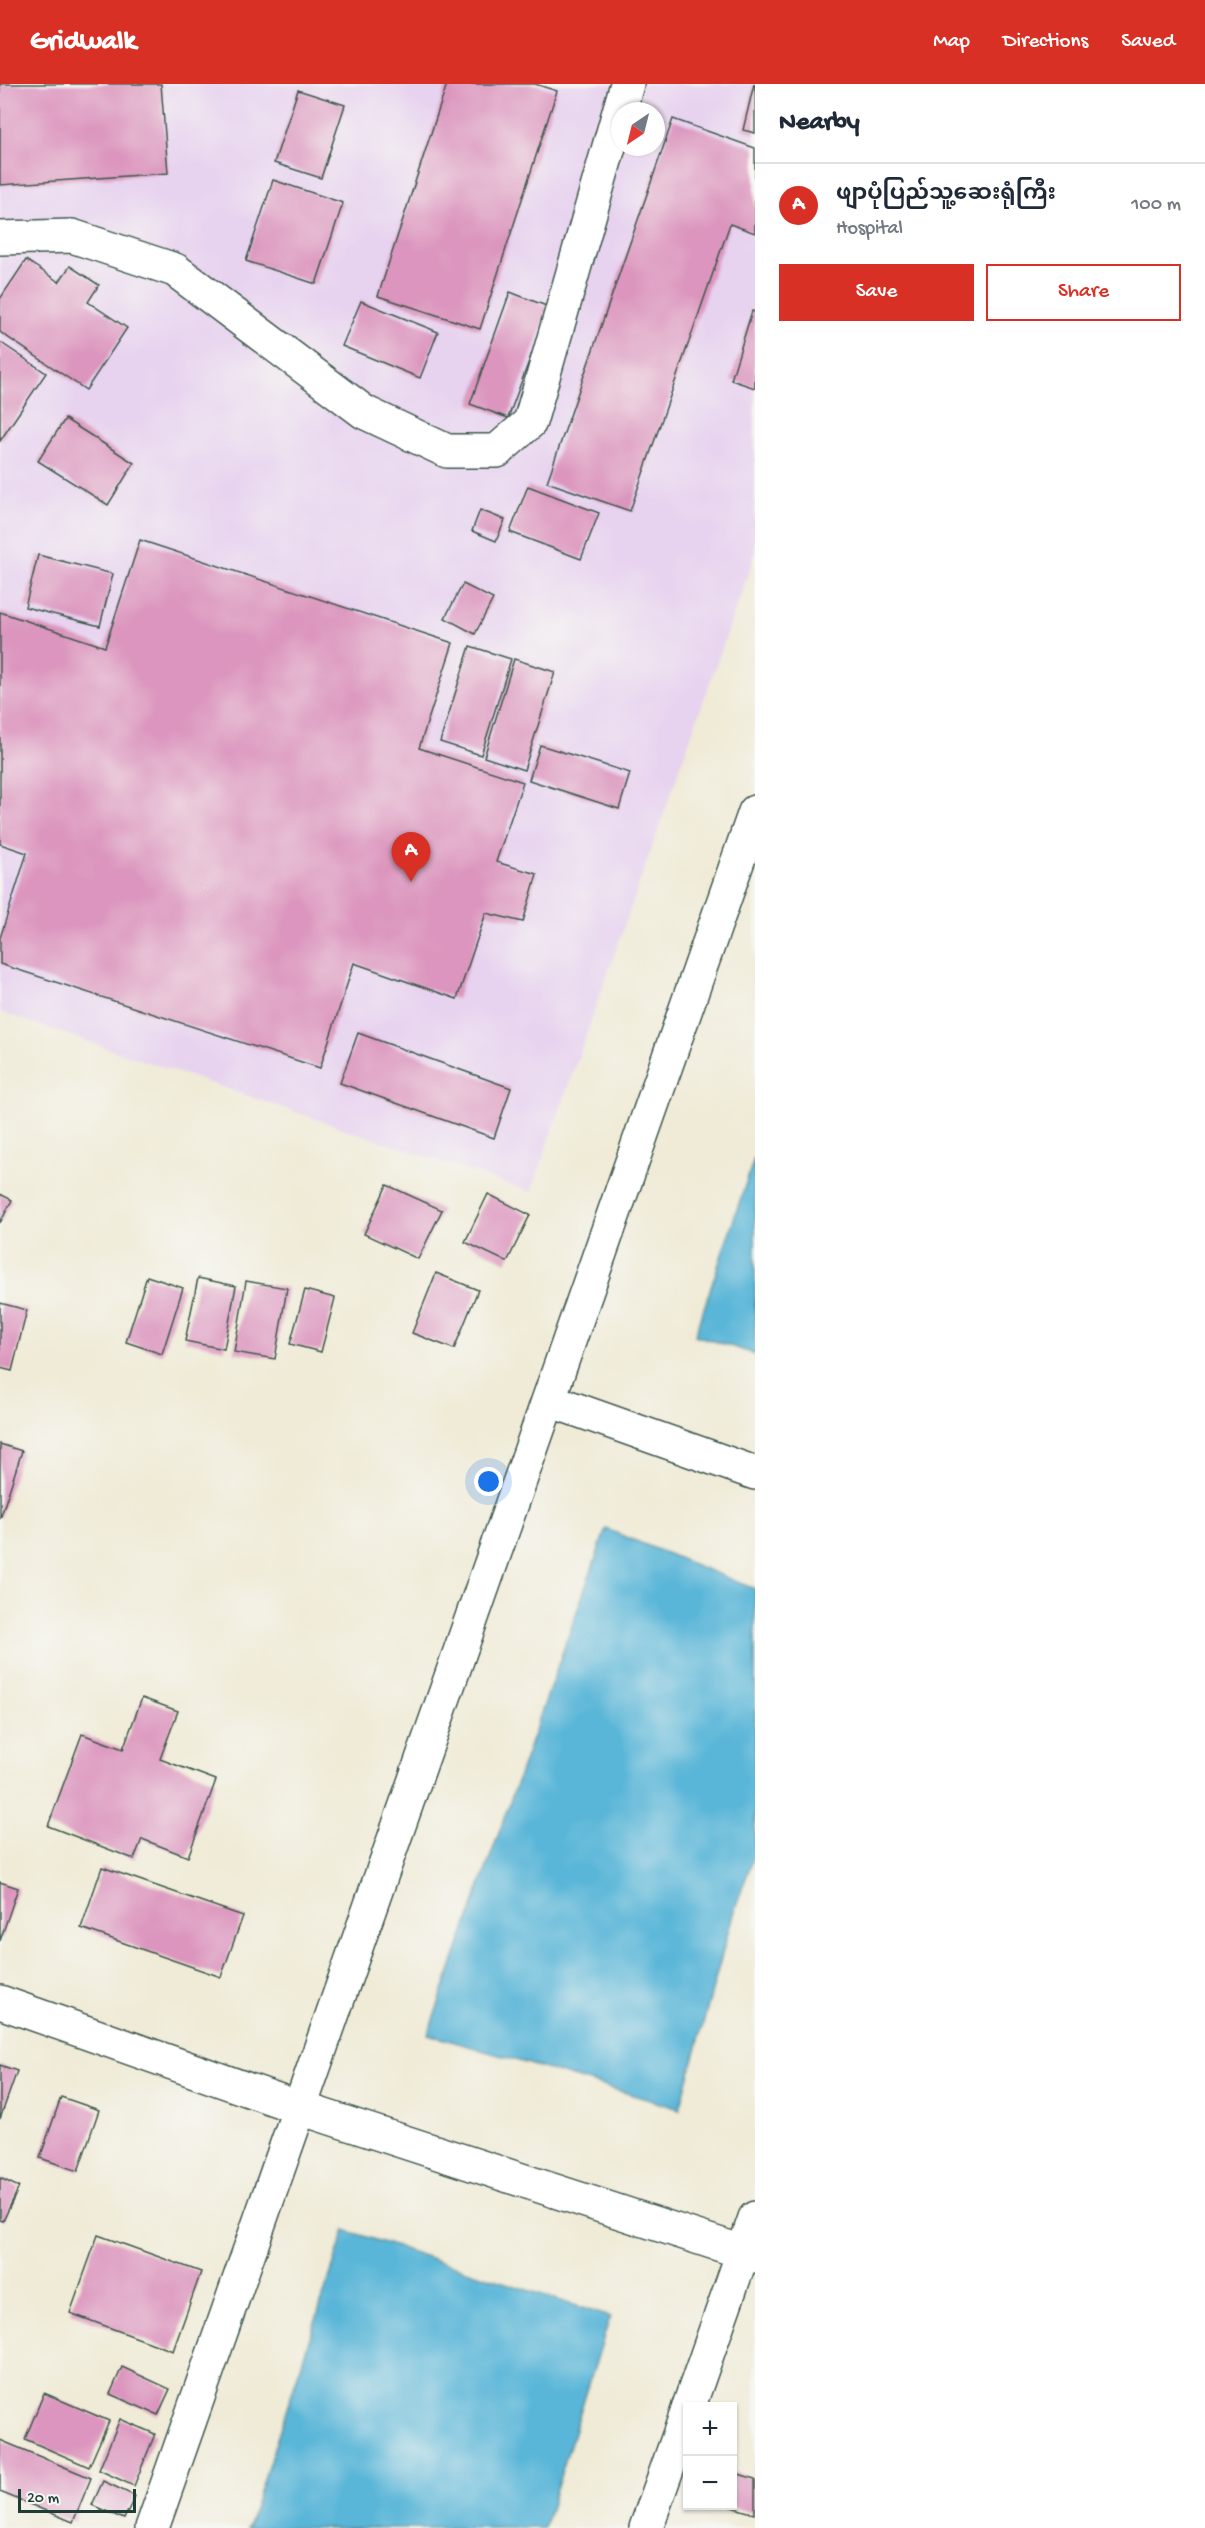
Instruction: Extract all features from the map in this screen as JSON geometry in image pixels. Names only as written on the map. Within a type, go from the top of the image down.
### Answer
[{"type":"street","points":[[0,238],[72,236],[175,270],[364,412],[447,451],[497,451],[530,422],[627,84]]},
{"type":"street","points":[[152,2528],[755,812]]},
{"type":"street","points":[[549,1400],[755,1473]]},
{"type":"street","points":[[0,2002],[300,2108],[749,2254]]},
{"type":"street","points":[[690,2402],[749,2254],[755,2218]]},
{"type":"street","points":[[646,2528],[683,2422]]},
{"type":"shaded area","points":[[0,84],[755,84],[755,554],[531,1192],[0,1012]]},
{"type":"water","points":[[755,1156],[755,1354],[695,1335]]},
{"type":"water","points":[[606,1529],[755,1589],[755,1853],[733,1914],[680,2109],[428,2034]]},
{"type":"water","points":[[345,2230],[610,2317],[544,2528],[248,2528]]},
{"type":"building","points":[[0,84],[161,84],[168,173],[0,185]]},
{"type":"building","points":[[447,84],[535,84],[557,91],[480,329],[378,296]]},
{"type":"building","points":[[755,84],[755,133],[743,130]]},
{"type":"building","points":[[298,90],[345,105],[321,178],[274,163]]},
{"type":"building","points":[[673,119],[755,148],[755,233],[730,224],[630,511],[547,482],[660,156],[665,156],[665,142]]},
{"type":"building","points":[[273,180],[343,203],[316,284],[246,261]]},
{"type":"building","points":[[26,260],[59,282],[70,266],[99,285],[88,302],[127,328],[86,390],[0,332],[0,299]]},
{"type":"building","points":[[510,292],[549,307],[508,418],[470,404]]},
{"type":"building","points":[[361,301],[438,332],[420,378],[342,346]]},
{"type":"building","points":[[752,311],[755,312],[755,388],[731,380]]},
{"type":"building","points":[[0,342],[46,373],[0,441]]},
{"type":"building","points":[[65,419],[134,463],[108,505],[38,461]]},
{"type":"building","points":[[528,486],[599,513],[581,559],[510,532]]},
{"type":"building","points":[[480,510],[505,520],[496,541],[472,531]]},
{"type":"building","points":[[140,540],[453,643],[419,748],[523,782],[496,862],[537,874],[523,922],[486,913],[457,999],[354,963],[320,1068],[0,964],[0,938],[27,853],[0,844],[0,612],[105,647]]},
{"type":"building","points":[[38,555],[113,574],[100,626],[25,607]]},
{"type":"building","points":[[463,584],[493,599],[475,634],[445,618]]},
{"type":"building","points":[[470,646],[511,659],[481,755],[440,742]]},
{"type":"building","points":[[514,659],[555,672],[524,770],[484,757]]},
{"type":"building","points":[[540,745],[630,773],[619,809],[529,780]]},
{"type":"building","points":[[358,1033],[511,1088],[494,1138],[340,1083]]},
{"type":"building","points":[[387,1185],[442,1210],[418,1259],[364,1234]]},
{"type":"building","points":[[0,1194],[12,1200],[0,1223]]},
{"type":"building","points":[[488,1194],[530,1215],[507,1262],[465,1242]]},
{"type":"building","points":[[436,1273],[478,1290],[454,1349],[412,1333]]},
{"type":"building","points":[[147,1276],[183,1288],[162,1354],[126,1342]]},
{"type":"building","points":[[198,1278],[236,1286],[224,1349],[185,1341]]},
{"type":"building","points":[[246,1281],[287,1288],[275,1359],[234,1352]]},
{"type":"building","points":[[305,1290],[335,1298],[321,1352],[290,1344]]},
{"type":"building","points":[[0,1303],[27,1310],[12,1371],[0,1368]]},
{"type":"building","points":[[0,1444],[22,1451],[0,1519]]},
{"type":"building","points":[[142,1698],[178,1711],[160,1759],[216,1780],[188,1857],[142,1839],[134,1859],[48,1826],[82,1734],[123,1749]]},
{"type":"building","points":[[102,1867],[243,1916],[221,1977],[81,1928]]},
{"type":"building","points":[[0,1882],[18,1888],[0,1941]]},
{"type":"building","points":[[0,2065],[17,2071],[0,2119]]},
{"type":"building","points":[[61,2097],[99,2110],[78,2171],[40,2158]]},
{"type":"building","points":[[0,2178],[19,2187],[3,2221],[0,2220]]},
{"type":"building","points":[[98,2235],[201,2272],[173,2351],[70,2313]]},
{"type":"building","points":[[122,2367],[170,2389],[158,2415],[110,2394]]},
{"type":"building","points":[[44,2393],[109,2421],[89,2467],[25,2439]]},
{"type":"building","points":[[120,2419],[155,2434],[134,2486],[99,2470]]},
{"type":"building","points":[[0,2440],[91,2478],[73,2522],[0,2492]]},
{"type":"building","points":[[737,2474],[755,2479],[755,2514],[737,2509]]},
{"type":"building","points":[[103,2481],[135,2496],[124,2519],[92,2505]]},
{"type":"place","name":"ဖျာပုံပြည်သူ့ဆေးရုံကြီး","points":[[411,882]]}]
